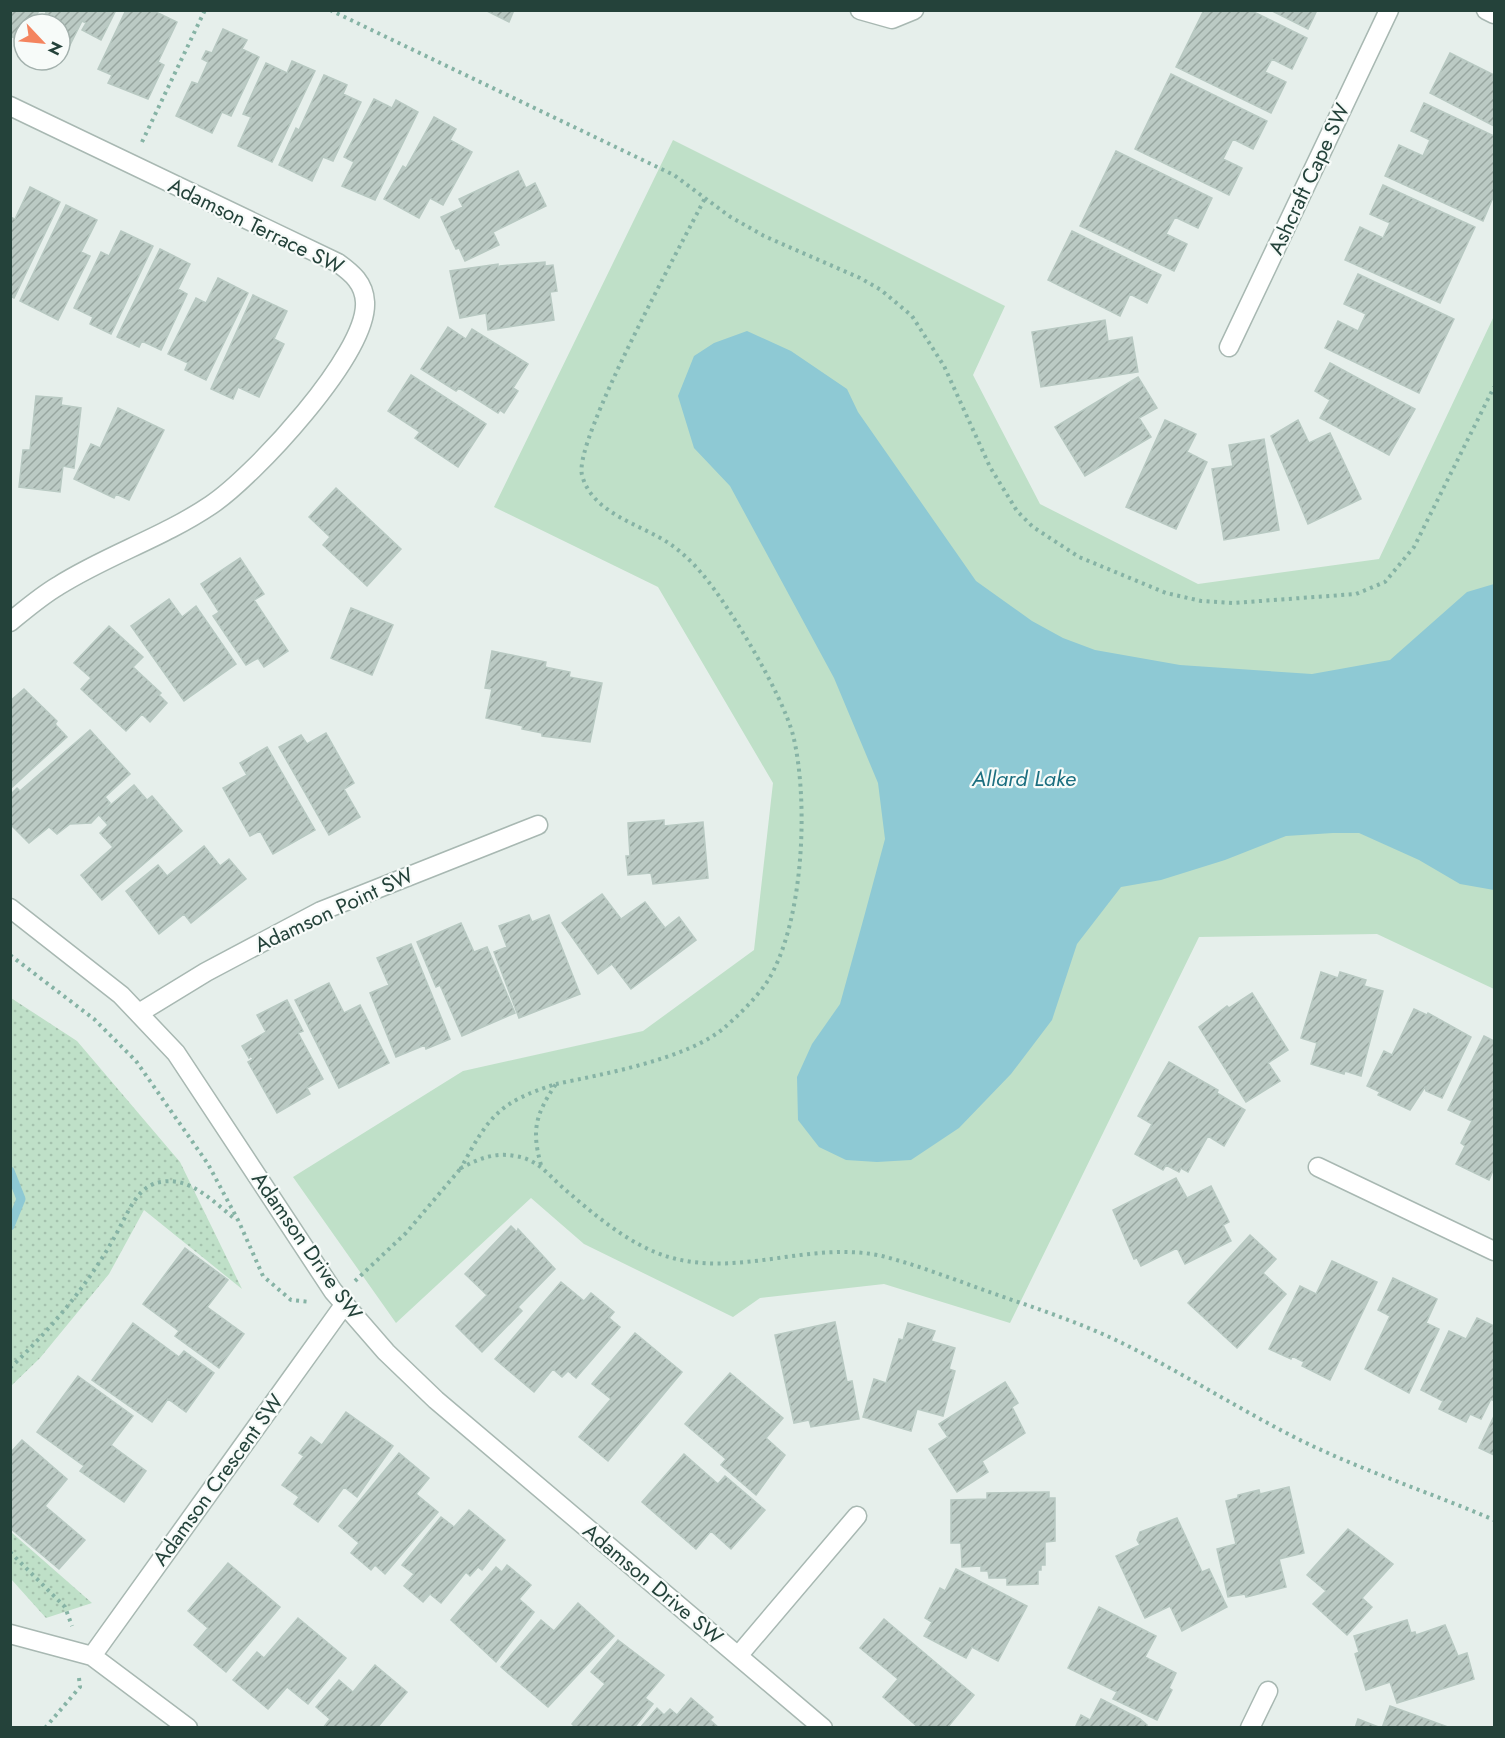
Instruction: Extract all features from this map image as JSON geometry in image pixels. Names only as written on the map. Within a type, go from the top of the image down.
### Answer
[{"type":"street","points":[[860,10],[892,19],[914,10]]},
{"type":"street","name":"Ashcraft Cape SW","points":[[1229,347],[1389,10]]},
{"type":"street","points":[[1486,10],[1494,14]]},
{"type":"street","name":"Adamson Terrace SW","points":[[10,106],[338,263],[357,278],[363,291],[364,315],[354,340],[325,385],[289,432],[250,473],[212,504],[158,537],[57,586],[10,622]]},
{"type":"street","name":"Adamson Point SW","points":[[139,1013],[206,972],[321,911],[538,825]]},
{"type":"street","name":"Adamson Drive SW","points":[[10,908],[121,995],[176,1053],[205,1093],[290,1227],[344,1305],[386,1352],[436,1400],[823,1728]]},
{"type":"street","points":[[1318,1167],[1494,1251]]},
{"type":"street","name":"Adamson Crescent SW","points":[[92,1656],[344,1305]]},
{"type":"street","name":"Adamson Drive SW","points":[[738,1656],[857,1516]]},
{"type":"street","points":[[10,1634],[92,1656],[188,1728]]},
{"type":"street","points":[[1250,1728],[1268,1691]]},
{"type":"path","points":[[131,165],[206,10]]},
{"type":"path","points":[[330,10],[674,175],[764,236],[860,278],[900,304],[912,316],[944,366],[990,467],[1017,511],[1033,527],[1079,557],[1166,593],[1201,601],[1233,603],[1356,594],[1372,590],[1385,582],[1414,547],[1494,387]]},
{"type":"path","points":[[356,1281],[406,1233],[461,1167],[478,1135],[501,1109],[527,1093],[701,1044],[724,1029],[767,982],[779,958],[795,900],[802,820],[802,788],[792,732],[769,681],[723,602],[703,574],[669,543],[605,507],[589,491],[581,474],[581,457],[595,416],[705,198]]},
{"type":"path","points":[[10,955],[94,1019],[136,1061],[207,1164],[239,1222],[263,1276],[270,1285],[291,1300],[308,1303]]},
{"type":"path","points":[[541,1165],[535,1145],[536,1121],[556,1084]]},
{"type":"path","points":[[461,1167],[478,1158],[493,1156],[515,1156],[541,1165],[589,1208],[643,1246],[665,1256],[691,1263],[722,1265],[806,1254],[841,1253],[879,1256],[918,1266],[1085,1326],[1123,1344],[1296,1438],[1356,1465],[1494,1520]]},
{"type":"path","points":[[10,1368],[39,1341],[92,1275],[128,1212],[147,1186],[162,1181],[179,1182],[202,1192],[239,1222]]},
{"type":"path","points":[[10,1552],[65,1606],[71,1622]]},
{"type":"path","points":[[45,1728],[80,1687]]},
{"type":"green space","points":[[673,140],[1005,306],[973,375],[1040,504],[1198,584],[1379,559],[1494,316],[1494,989],[1377,934],[1199,937],[1010,1323],[884,1284],[760,1298],[733,1317],[584,1244],[531,1198],[396,1323],[293,1177],[463,1071],[643,1031],[754,950],[773,783],[658,587],[494,507]]},
{"type":"green space","points":[[11,998],[77,1041],[180,1162],[242,1289],[144,1210],[109,1274],[40,1358],[11,1386]]},
{"type":"green space","points":[[11,1532],[92,1603],[46,1618],[11,1579]]},
{"type":"water","name":"Allard Lake","points":[[747,331],[791,351],[847,389],[858,412],[976,581],[1032,621],[1063,638],[1095,650],[1180,665],[1312,674],[1390,660],[1467,592],[1494,584],[1494,890],[1460,884],[1419,860],[1359,833],[1286,836],[1225,860],[1161,880],[1121,887],[1077,944],[1052,1020],[1011,1074],[959,1128],[911,1160],[877,1162],[846,1160],[819,1147],[798,1120],[797,1077],[812,1044],[840,1004],[885,839],[878,783],[834,678],[730,486],[694,448],[678,396],[694,356],[714,343]]},
{"type":"building","points":[[10,10],[39,10],[38,12],[12,12],[12,37],[10,36]]},
{"type":"building","points":[[47,10],[116,10],[101,40],[82,30],[86,23],[82,21],[72,41],[72,12],[46,12]]},
{"type":"building","points":[[126,10],[152,10],[177,22],[158,62],[164,65],[148,99],[108,83],[112,75],[98,69]]},
{"type":"building","points":[[485,10],[514,10],[509,22]]},
{"type":"building","points":[[1204,10],[1250,10],[1307,38],[1292,69],[1272,59],[1265,72],[1286,82],[1271,113],[1176,67]]},
{"type":"building","points":[[1270,10],[1317,10],[1308,29]]},
{"type":"building","points":[[223,29],[247,40],[242,49],[259,57],[231,116],[222,112],[212,133],[176,116],[192,82],[198,84],[208,62],[202,59],[206,51],[212,53]]},
{"type":"building","points":[[1450,53],[1494,75],[1494,126],[1430,93]]},
{"type":"building","points":[[292,61],[315,71],[272,162],[238,146],[251,117],[243,114],[266,63],[287,73]]},
{"type":"building","points":[[1171,74],[1267,121],[1253,149],[1233,139],[1223,159],[1242,168],[1229,195],[1135,149]]},
{"type":"building","points":[[324,75],[347,85],[343,94],[361,102],[333,161],[323,157],[312,181],[279,165],[296,128],[299,130]]},
{"type":"building","points":[[374,99],[392,108],[396,100],[418,112],[375,200],[342,186],[354,162],[344,157]]},
{"type":"building","points":[[1424,103],[1494,136],[1494,195],[1483,221],[1385,176],[1399,145],[1423,156],[1430,140],[1411,131]]},
{"type":"building","points":[[434,117],[456,129],[450,140],[472,152],[443,205],[430,198],[419,218],[384,199],[403,166],[406,168]]},
{"type":"building","points":[[1116,151],[1212,198],[1198,228],[1175,217],[1166,234],[1187,244],[1174,271],[1080,226]]},
{"type":"building","points":[[518,171],[526,188],[535,183],[546,206],[493,232],[499,245],[465,261],[459,248],[456,249],[441,217],[463,207],[459,199]]},
{"type":"building","points":[[1383,185],[1475,227],[1440,303],[1345,260],[1360,227],[1383,238],[1390,223],[1370,214]]},
{"type":"building","points":[[30,187],[60,202],[14,298],[10,296],[10,217],[15,219]]},
{"type":"building","points":[[66,205],[97,220],[81,252],[90,256],[58,320],[20,301]]},
{"type":"building","points":[[121,231],[153,246],[111,334],[90,324],[93,317],[74,308],[101,252],[109,256]]},
{"type":"building","points":[[1072,231],[1161,275],[1147,303],[1130,294],[1120,316],[1048,280]]},
{"type":"building","points":[[160,249],[190,264],[178,289],[187,294],[161,350],[142,341],[139,347],[117,337]]},
{"type":"building","points":[[545,262],[545,266],[553,265],[557,291],[550,292],[554,320],[488,330],[486,313],[460,318],[450,271],[498,264],[498,270],[500,266]]},
{"type":"building","points":[[1358,274],[1454,319],[1419,393],[1325,348],[1338,321],[1358,331],[1366,314],[1344,304]]},
{"type":"building","points":[[218,278],[248,293],[206,380],[185,370],[188,363],[168,354],[196,298],[206,303]]},
{"type":"building","points":[[253,295],[287,311],[274,339],[284,344],[259,397],[238,387],[233,399],[211,389]]},
{"type":"building","points":[[1105,320],[1108,341],[1132,337],[1138,372],[1041,387],[1032,332]]},
{"type":"building","points":[[448,327],[466,339],[472,329],[528,364],[513,388],[518,391],[504,413],[500,410],[498,413],[459,388],[456,391],[421,369]]},
{"type":"building","points":[[1330,363],[1415,409],[1389,455],[1320,418],[1330,400],[1315,391]]},
{"type":"building","points":[[411,375],[486,424],[458,467],[415,438],[420,432],[388,411]]},
{"type":"building","points":[[1138,377],[1157,408],[1139,418],[1151,437],[1085,476],[1055,427]]},
{"type":"building","points":[[36,396],[62,398],[61,405],[81,408],[74,468],[63,466],[60,492],[19,487],[23,450],[30,450]]},
{"type":"building","points":[[118,408],[164,430],[129,500],[116,494],[114,498],[74,479],[91,444],[100,448]]},
{"type":"building","points":[[1165,420],[1196,434],[1187,452],[1207,462],[1176,529],[1126,507]]},
{"type":"building","points":[[1298,420],[1309,443],[1330,433],[1361,499],[1308,524],[1271,436]]},
{"type":"building","points":[[1264,439],[1279,530],[1224,540],[1212,469],[1233,466],[1229,445]]},
{"type":"building","points":[[336,488],[401,549],[367,586],[323,545],[330,537],[309,517]]},
{"type":"building","points":[[240,558],[264,594],[254,600],[288,651],[264,667],[258,658],[246,665],[213,616],[219,612],[201,584]]},
{"type":"building","points":[[169,599],[182,617],[196,606],[236,664],[184,701],[131,626]]},
{"type":"building","points":[[351,608],[393,625],[372,675],[331,658]]},
{"type":"building","points":[[109,626],[143,657],[133,667],[161,693],[159,695],[167,703],[150,722],[142,714],[126,731],[81,689],[91,678],[74,663]]},
{"type":"building","points":[[492,651],[546,662],[545,667],[570,672],[569,677],[602,683],[590,742],[542,736],[542,733],[522,729],[523,726],[486,718],[492,689],[485,688]]},
{"type":"building","points":[[24,689],[57,721],[55,724],[67,737],[10,789],[10,701]]},
{"type":"building","points":[[90,730],[130,774],[105,797],[110,803],[91,823],[70,824],[57,834],[49,827],[29,843],[10,824],[10,795],[17,788],[20,791]]},
{"type":"building","points":[[326,733],[354,783],[344,789],[360,817],[329,835],[279,747],[301,735],[307,744]]},
{"type":"building","points":[[267,747],[315,830],[273,854],[260,831],[250,836],[223,788],[247,775],[240,763]]},
{"type":"building","points":[[134,785],[147,800],[152,796],[182,831],[102,900],[81,875],[113,847],[100,833],[108,825],[99,815]]},
{"type":"building","points":[[664,820],[664,826],[703,822],[708,878],[653,884],[651,873],[628,875],[626,856],[630,856],[628,823]]},
{"type":"building","points":[[204,846],[220,866],[229,859],[246,879],[191,923],[184,914],[159,934],[126,891],[158,865],[167,876]]},
{"type":"building","points":[[602,894],[621,919],[645,902],[665,928],[679,917],[696,940],[631,989],[612,964],[598,974],[562,923]]},
{"type":"building","points":[[529,915],[532,922],[549,915],[580,994],[519,1018],[494,952],[507,947],[499,926]]},
{"type":"building","points":[[461,923],[474,952],[487,947],[515,1013],[462,1036],[440,985],[436,987],[417,942]]},
{"type":"building","points":[[411,944],[450,1039],[426,1049],[425,1045],[396,1057],[370,993],[389,985],[377,958]]},
{"type":"building","points":[[1321,972],[1338,978],[1340,972],[1366,980],[1364,986],[1383,991],[1361,1076],[1345,1071],[1344,1074],[1311,1064],[1317,1043],[1301,1038]]},
{"type":"building","points":[[329,983],[344,1013],[360,1005],[389,1063],[339,1088],[295,1000]]},
{"type":"building","points":[[1252,993],[1288,1050],[1268,1063],[1280,1081],[1246,1102],[1199,1027],[1227,1006],[1229,1008]]},
{"type":"building","points":[[287,1000],[303,1031],[298,1033],[323,1079],[307,1088],[310,1094],[277,1113],[248,1062],[253,1059],[251,1056],[249,1058],[242,1046],[266,1032],[257,1015]]},
{"type":"building","points":[[1414,1009],[1427,1015],[1428,1013],[1471,1037],[1442,1098],[1426,1091],[1425,1087],[1410,1110],[1378,1095],[1380,1092],[1367,1086],[1384,1051],[1392,1055]]},
{"type":"building","points":[[1484,1036],[1494,1041],[1494,1168],[1489,1180],[1456,1164],[1465,1146],[1461,1143],[1472,1121],[1448,1110]]},
{"type":"building","points":[[1169,1062],[1218,1090],[1217,1093],[1245,1110],[1224,1146],[1208,1136],[1188,1172],[1181,1168],[1179,1172],[1166,1165],[1163,1170],[1135,1154],[1152,1124],[1138,1116]]},
{"type":"building","points":[[1176,1178],[1187,1198],[1211,1186],[1229,1222],[1223,1225],[1231,1241],[1185,1264],[1177,1248],[1141,1266],[1137,1258],[1134,1259],[1113,1210]]},
{"type":"building","points":[[511,1226],[517,1232],[518,1229],[555,1269],[518,1307],[522,1311],[482,1352],[456,1326],[487,1295],[465,1274]]},
{"type":"building","points":[[1250,1235],[1276,1259],[1263,1273],[1286,1294],[1237,1348],[1188,1303]]},
{"type":"building","points":[[185,1248],[228,1280],[207,1307],[244,1334],[219,1368],[175,1336],[179,1331],[143,1304]]},
{"type":"building","points":[[1332,1261],[1377,1282],[1330,1380],[1302,1366],[1304,1362],[1269,1349],[1300,1286],[1316,1294]]},
{"type":"building","points":[[1393,1278],[1437,1299],[1426,1323],[1439,1329],[1409,1393],[1365,1369],[1390,1316],[1378,1310]]},
{"type":"building","points":[[561,1282],[584,1301],[591,1293],[614,1312],[609,1318],[620,1327],[576,1378],[568,1371],[562,1377],[553,1369],[534,1392],[495,1359]]},
{"type":"building","points":[[1477,1318],[1494,1326],[1494,1401],[1491,1399],[1481,1419],[1470,1414],[1466,1422],[1439,1409],[1443,1401],[1421,1390],[1449,1331],[1466,1339]]},
{"type":"building","points":[[835,1322],[847,1382],[852,1381],[859,1419],[811,1427],[809,1420],[794,1423],[775,1335]]},
{"type":"building","points":[[133,1323],[179,1357],[184,1351],[214,1373],[186,1412],[168,1399],[152,1422],[92,1380]]},
{"type":"building","points":[[908,1323],[935,1331],[931,1341],[955,1348],[949,1369],[955,1371],[943,1416],[917,1409],[911,1431],[863,1417],[874,1379],[886,1383],[899,1339],[903,1340]]},
{"type":"building","points":[[635,1333],[682,1372],[608,1461],[579,1437],[611,1399],[592,1384]]},
{"type":"building","points":[[730,1373],[783,1418],[766,1438],[785,1455],[756,1495],[721,1465],[726,1459],[685,1424]]},
{"type":"building","points":[[78,1376],[133,1416],[111,1445],[146,1471],[124,1502],[80,1471],[84,1466],[37,1432]]},
{"type":"building","points":[[1005,1382],[1018,1403],[1012,1407],[1025,1433],[982,1461],[988,1472],[957,1492],[929,1449],[948,1437],[939,1424]]},
{"type":"building","points":[[346,1412],[393,1446],[357,1497],[344,1487],[318,1522],[294,1504],[299,1497],[282,1485],[304,1456],[299,1453],[311,1437],[322,1445]]},
{"type":"building","points":[[1494,1416],[1494,1455],[1479,1448]]},
{"type":"building","points":[[22,1440],[67,1479],[45,1506],[85,1540],[59,1569],[10,1528],[10,1453]]},
{"type":"building","points":[[399,1453],[429,1478],[416,1494],[438,1512],[385,1574],[375,1565],[371,1570],[351,1553],[359,1543],[339,1526]]},
{"type":"building","points":[[684,1454],[718,1484],[725,1476],[765,1510],[731,1549],[711,1531],[696,1549],[642,1502]]},
{"type":"building","points":[[1289,1487],[1304,1553],[1279,1559],[1286,1587],[1246,1597],[1245,1594],[1228,1597],[1217,1549],[1236,1544],[1226,1501],[1238,1498],[1238,1495],[1259,1490],[1260,1494]]},
{"type":"building","points":[[1049,1492],[1049,1498],[1055,1498],[1055,1541],[1045,1542],[1045,1565],[1041,1565],[1041,1570],[1038,1570],[1038,1584],[1007,1585],[1007,1578],[989,1578],[988,1571],[981,1571],[981,1566],[962,1567],[961,1543],[951,1543],[951,1500],[987,1499],[987,1493]]},
{"type":"building","points":[[469,1510],[505,1540],[482,1570],[478,1567],[470,1576],[466,1572],[441,1603],[430,1594],[423,1602],[404,1586],[414,1574],[402,1565],[441,1517],[454,1527]]},
{"type":"building","points":[[1177,1518],[1202,1572],[1209,1569],[1227,1607],[1182,1631],[1170,1606],[1145,1618],[1116,1556],[1140,1545],[1137,1540],[1140,1532]]},
{"type":"building","points":[[1348,1529],[1393,1564],[1362,1598],[1372,1607],[1347,1635],[1313,1604],[1326,1591],[1307,1575]]},
{"type":"building","points":[[228,1563],[280,1607],[226,1672],[194,1645],[208,1628],[188,1611]]},
{"type":"building","points":[[507,1565],[531,1585],[519,1599],[534,1612],[496,1662],[451,1620],[496,1567],[502,1572]]},
{"type":"building","points":[[956,1569],[1027,1606],[998,1661],[972,1647],[966,1658],[924,1636],[932,1622],[925,1618],[940,1588],[945,1591]]},
{"type":"building","points":[[578,1603],[614,1636],[548,1707],[501,1667],[541,1620],[554,1631]]},
{"type":"building","points":[[1099,1607],[1156,1636],[1145,1657],[1176,1673],[1169,1688],[1172,1690],[1157,1720],[1113,1699],[1117,1692],[1068,1668]]},
{"type":"building","points":[[298,1618],[346,1658],[308,1704],[287,1687],[268,1709],[233,1680],[257,1652],[264,1658]]},
{"type":"building","points":[[884,1619],[974,1695],[947,1728],[919,1728],[883,1697],[898,1679],[860,1648]]},
{"type":"building","points":[[1407,1620],[1411,1633],[1415,1632],[1416,1635],[1445,1625],[1458,1656],[1467,1653],[1474,1679],[1397,1703],[1390,1682],[1366,1690],[1355,1654],[1359,1652],[1354,1636]]},
{"type":"building","points":[[618,1640],[664,1675],[645,1698],[653,1704],[634,1728],[576,1728],[572,1724],[605,1684],[591,1672]]},
{"type":"building","points":[[375,1665],[407,1692],[377,1728],[323,1728],[330,1719],[316,1707],[339,1680],[353,1692]]},
{"type":"building","points":[[691,1698],[713,1717],[710,1720],[719,1728],[640,1728],[657,1708],[664,1715],[670,1709],[677,1715]]},
{"type":"building","points":[[1101,1699],[1140,1719],[1147,1725],[1146,1728],[1075,1728],[1081,1715],[1090,1720]]},
{"type":"building","points":[[1390,1706],[1448,1727],[1448,1728],[1382,1728]]},
{"type":"building","points":[[1358,1719],[1381,1728],[1355,1728]]},
{"type":"waterway","points":[[10,1171],[21,1199],[10,1226]]}]
